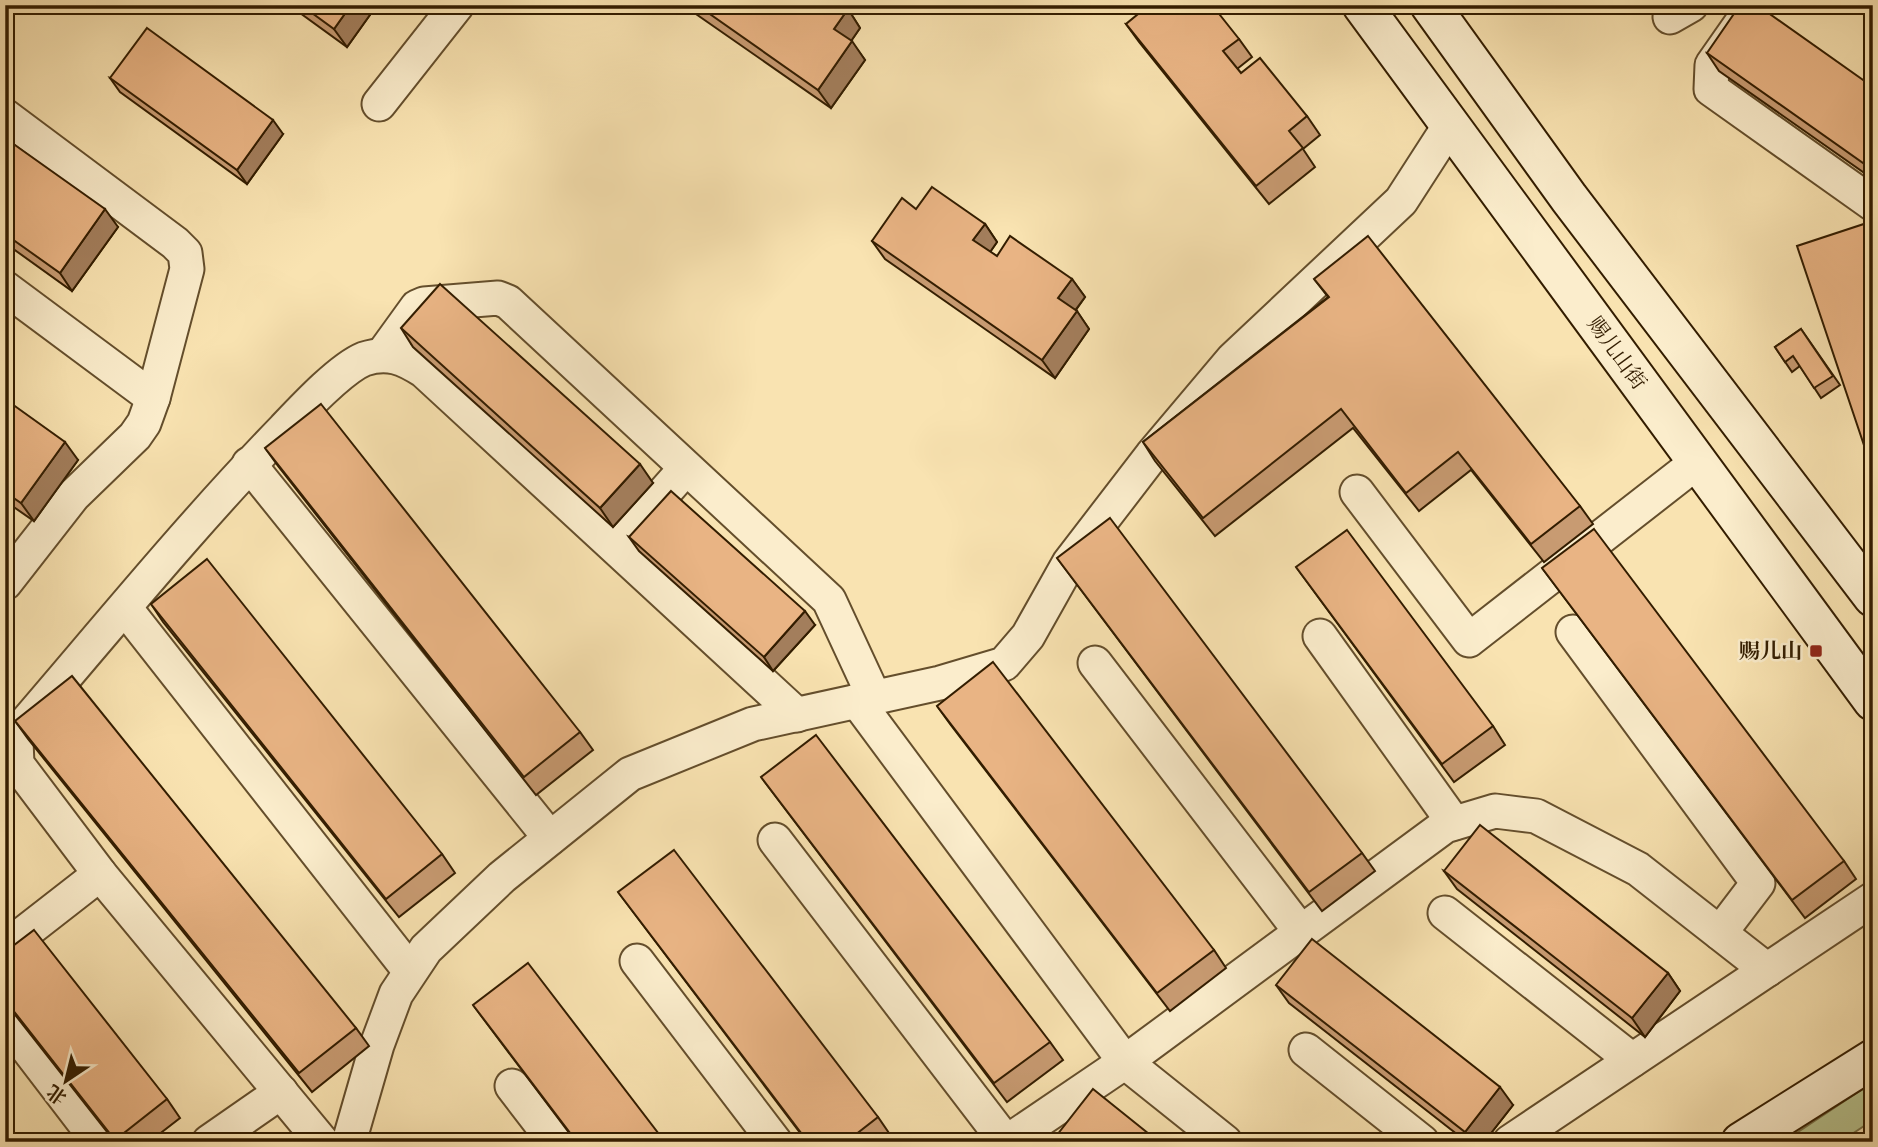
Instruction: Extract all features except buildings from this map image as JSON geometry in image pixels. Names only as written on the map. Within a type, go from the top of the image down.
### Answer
[{"type":"main road","name":"赐儿山街","points":[[1362,5],[1873,701]]},
{"type":"main road","points":[[1430,5],[1569,198],[1873,597]]},
{"type":"main road","points":[[1696,463],[1743,426]]},
{"type":"main road","points":[[1741,1142],[1873,1059]]},
{"type":"street","points":[[379,104],[457,5]]},
{"type":"street","points":[[1755,5],[1712,65],[1711,89],[1873,204]]},
{"type":"street","points":[[5,116],[185,253],[187,269],[144,423],[135,436],[73,496],[5,583]]},
{"type":"street","points":[[349,1142],[377,1045],[396,994],[426,949],[502,877],[630,774],[753,724],[940,683],[1004,664],[1028,636],[1069,563],[1161,444],[1233,359],[1401,201],[1450,125]]},
{"type":"street","points":[[5,288],[153,398]]},
{"type":"street","points":[[383,354],[417,307],[424,304],[498,298],[508,302],[829,600],[866,699],[1125,1062],[1225,1142]]},
{"type":"street","points":[[322,1142],[100,873],[17,764],[16,741],[23,725],[249,464],[317,395],[362,360],[383,354],[404,359],[424,370],[797,715]]},
{"type":"street","points":[[1357,492],[1469,640],[1696,463]]},
{"type":"street","points":[[249,464],[550,838]]},
{"type":"street","points":[[616,547],[686,468]]},
{"type":"street","points":[[125,608],[410,971]]},
{"type":"street","points":[[1573,632],[1758,883],[1720,933]]},
{"type":"street","points":[[1320,636],[1454,823]]},
{"type":"street","points":[[1095,663],[1301,932]]},
{"type":"street","points":[[775,840],[1006,1142],[1125,1062],[1446,826],[1495,811],[1536,816],[1638,869],[1767,970]]},
{"type":"street","points":[[5,948],[100,873]]},
{"type":"street","points":[[1510,1142],[1873,899]]},
{"type":"street","points":[[1445,914],[1632,1060]]},
{"type":"street","points":[[636,961],[775,1142]]},
{"type":"street","points":[[5,1020],[99,1142]]},
{"type":"street","points":[[1306,1049],[1422,1142]]},
{"type":"street","points":[[512,1086],[555,1142]]},
{"type":"street","points":[[209,1142],[281,1093]]},
{"type":"green space","points":[[1873,1082],[1873,1120],[1840,1142],[1783,1142]]},
{"type":"place","name":"赐儿山","points":[[1816,651]]}]
